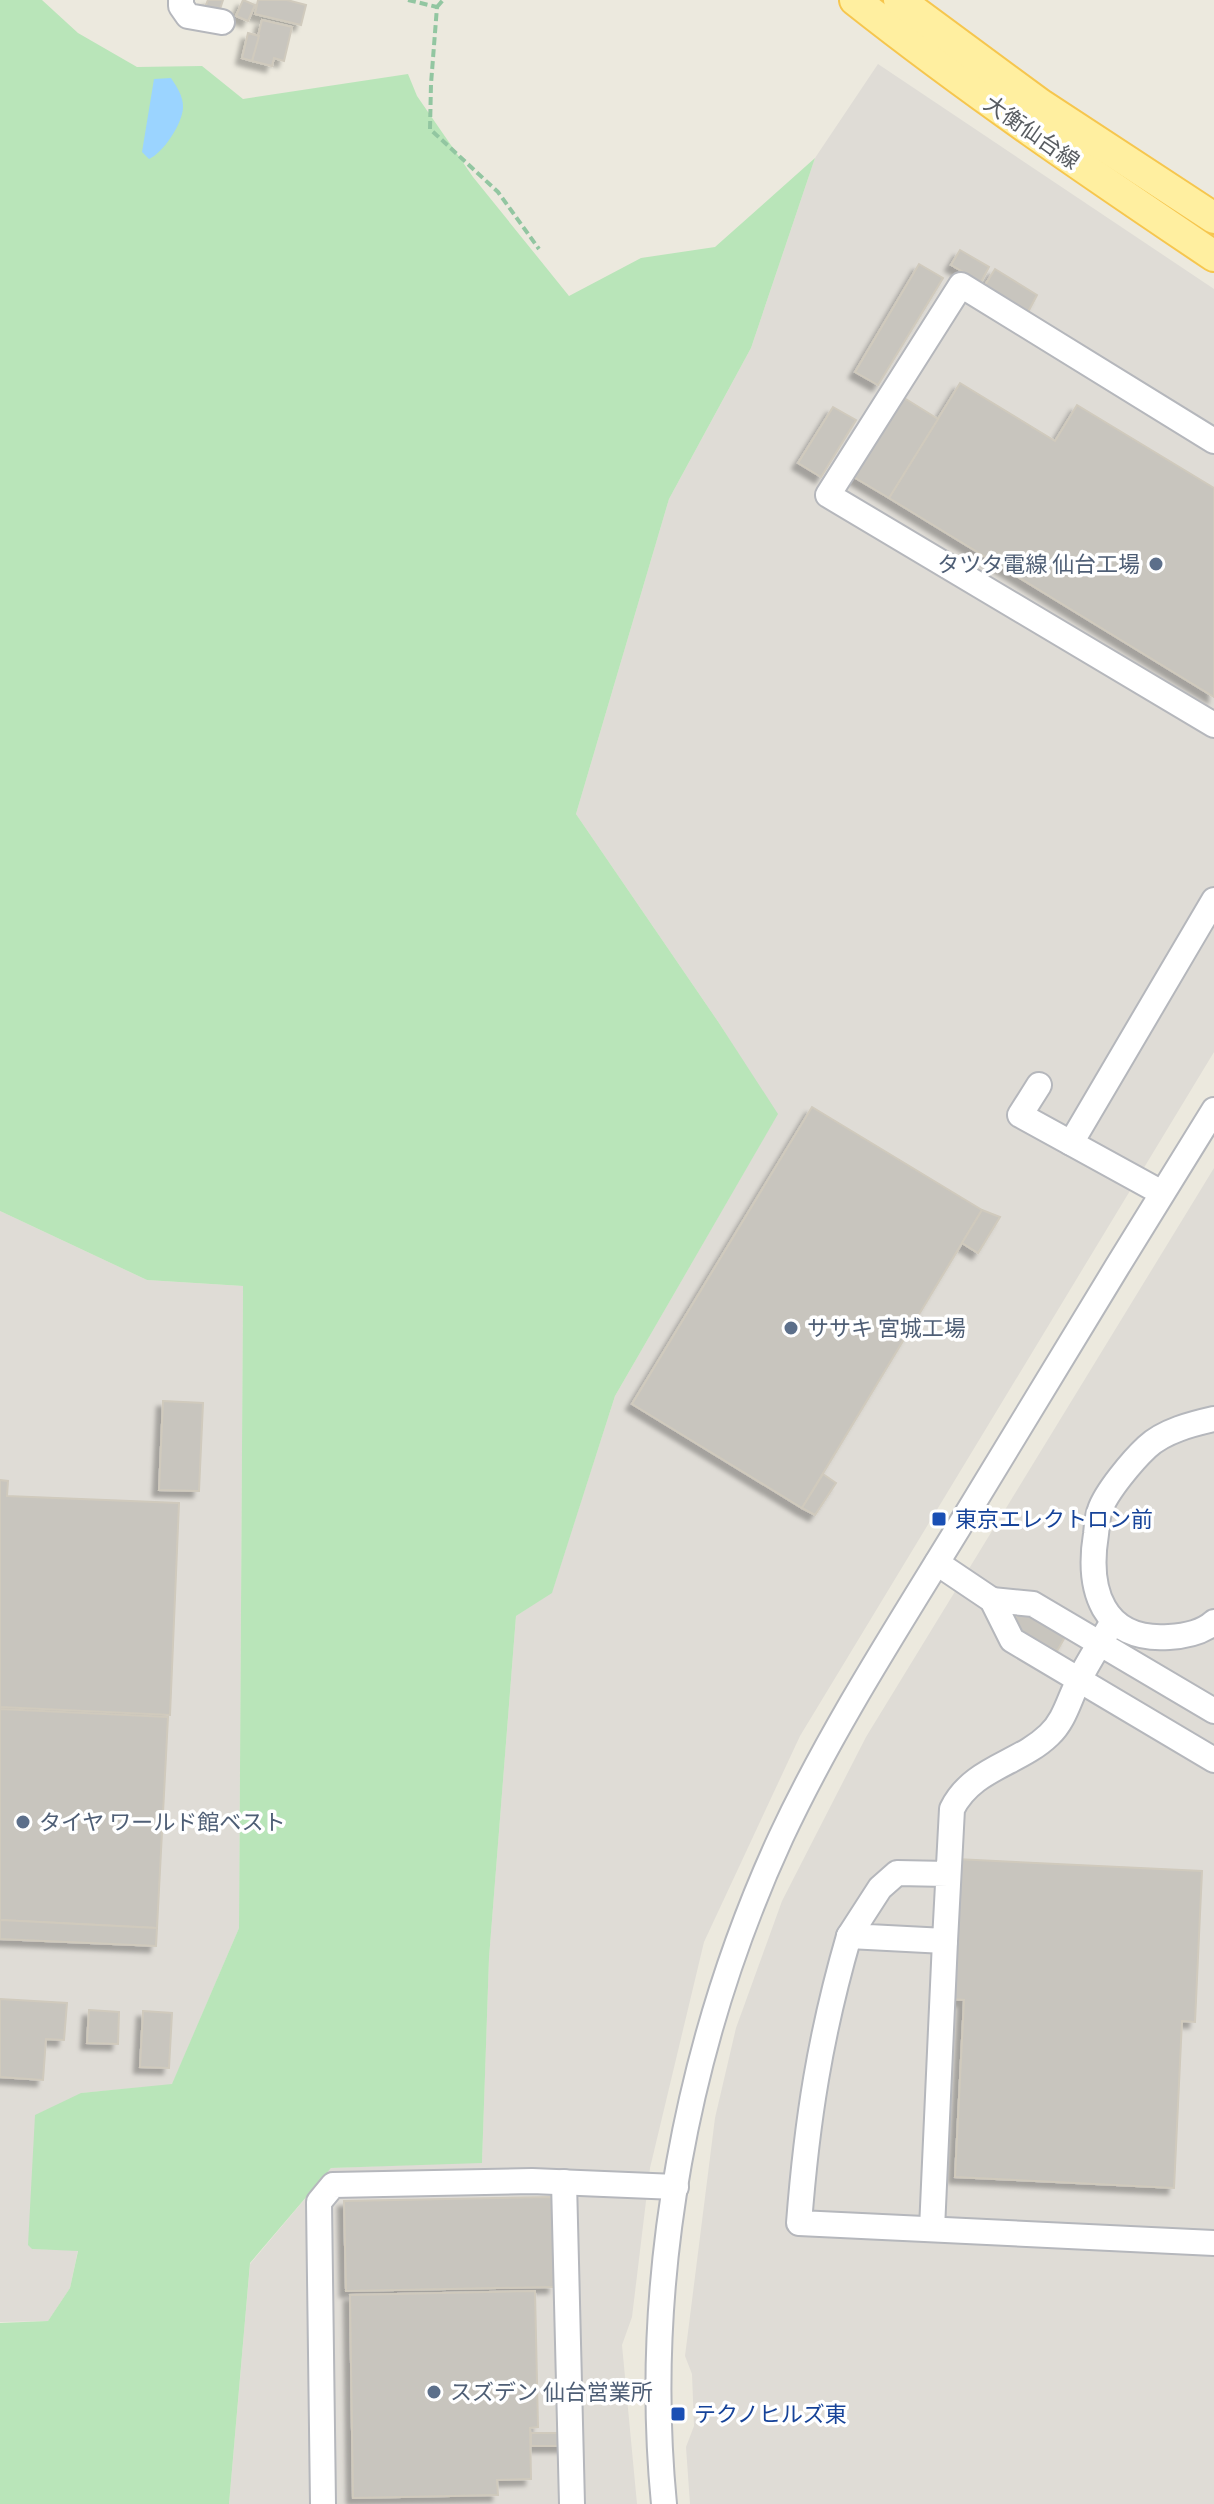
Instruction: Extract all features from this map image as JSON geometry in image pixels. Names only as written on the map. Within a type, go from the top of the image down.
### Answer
[{"type":"main road","name":"大衡仙台線","points":[[855,0],[929,59],[1042,140],[1214,256]]},
{"type":"main road","name":"大衡仙台線","points":[[899,0],[1040,104],[1214,218]]},
{"type":"street","points":[[181,0],[181,6],[188,16],[222,22]]},
{"type":"street","points":[[1214,441],[961,285],[828,495],[1214,725]]},
{"type":"street","points":[[1071,1143],[1214,900]]},
{"type":"street","points":[[1039,1085],[1020,1115],[1162,1193]]},
{"type":"street","points":[[664,2504],[657,2390],[681,2150],[711,2026],[743,1928],[782,1836],[831,1740],[1162,1193],[1210,1126]]},
{"type":"street","points":[[1214,1419],[1184,1426],[1149,1444],[1126,1470],[1100,1508],[1092,1555],[1094,1584],[1101,1606],[1113,1621],[1135,1634],[1158,1638],[1178,1636],[1206,1629],[1214,1622]]},
{"type":"street","points":[[937,1563],[992,1600],[1033,1604],[1214,1711]]},
{"type":"street","points":[[992,1600],[1012,1640],[1214,1760]]},
{"type":"street","points":[[932,2229],[952,1809],[970,1783],[1034,1747],[1050,1734],[1062,1718],[1079,1680],[1113,1621]]},
{"type":"street","points":[[948,1874],[897,1873],[880,1888],[849,1936],[821,2039],[813,2084],[804,2147],[799,2223],[1214,2243]]},
{"type":"street","points":[[849,1936],[945,1941]]},
{"type":"street","points":[[323,2504],[319,2202],[333,2185],[564,2182],[676,2187]]},
{"type":"street","points":[[564,2182],[572,2504]]},
{"type":"path","points":[[408,0],[437,7]]},
{"type":"path","points":[[443,0],[437,7],[430,129],[498,192],[539,249]]},
{"type":"shaded area","points":[[878,64],[1214,289],[1214,1052],[800,1736],[704,1942],[650,2168],[632,2317],[622,2345],[637,2504],[229,2504],[250,2264],[331,2168],[482,2162],[489,1958],[516,1616],[552,1592],[615,1396],[777,1115],[719,1023],[576,814],[669,499],[751,348],[815,158]]},
{"type":"shaded area","points":[[1214,1168],[1214,2504],[690,2504],[686,2447],[694,2426],[692,2374],[685,2356],[715,2118],[736,2028],[782,1901],[866,1737]]},
{"type":"shaded area","points":[[0,1211],[147,1280],[243,1286],[239,1928],[172,2085],[81,2093],[32,2249],[78,2250],[70,2288],[48,2321],[0,2322]]},
{"type":"green space","points":[[0,0],[42,0],[78,33],[137,67],[202,66],[243,99],[408,74],[417,96],[473,177],[569,296],[641,258],[715,247],[815,158],[751,348],[669,499],[576,814],[778,1114],[615,1396],[552,1593],[516,1616],[489,1958],[482,2163],[331,2168],[250,2263],[229,2504],[0,2504],[0,2323],[48,2321],[70,2288],[78,2251],[32,2249],[28,2245],[35,2115],[81,2093],[172,2084],[239,1928],[243,1286],[147,1280],[0,1211]]},
{"type":"water","points":[[171,78],[182,99],[182,114],[166,144],[149,159],[142,152],[154,79]]},
{"type":"building","points":[[208,0],[223,0],[219,12],[205,7]]},
{"type":"building","points":[[243,0],[255,5],[248,21],[236,16]]},
{"type":"building","points":[[258,0],[287,0],[306,5],[301,25],[255,14]]},
{"type":"building","points":[[262,20],[292,27],[284,61],[274,58],[272,66],[252,61]]},
{"type":"building","points":[[248,33],[259,36],[252,61],[242,58]]},
{"type":"building","points":[[960,250],[989,267],[981,282],[951,265]]},
{"type":"building","points":[[919,264],[943,278],[878,385],[855,372]]},
{"type":"building","points":[[995,269],[1037,295],[1028,312],[985,285]]},
{"type":"building","points":[[960,383],[1055,441],[1077,405],[1214,488],[1214,697],[889,498]]},
{"type":"building","points":[[901,396],[938,419],[889,498],[852,476]]},
{"type":"building","points":[[833,407],[856,420],[821,477],[798,463]]},
{"type":"building","points":[[812,1107],[982,1210],[802,1508],[632,1404]]},
{"type":"building","points":[[982,1210],[1000,1217],[978,1253],[962,1243]]},
{"type":"building","points":[[163,1401],[203,1403],[199,1491],[159,1490]]},
{"type":"building","points":[[823,1474],[836,1483],[815,1515],[802,1508]]},
{"type":"building","points":[[0,1480],[8,1481],[7,1496],[179,1503],[170,1715],[0,1707]]},
{"type":"building","points":[[1020,1611],[1065,1637],[1057,1651],[1011,1625]]},
{"type":"building","points":[[0,1709],[168,1717],[157,1928],[0,1920]]},
{"type":"building","points":[[956,1859],[1202,1871],[1195,2022],[1182,2021],[1174,2188],[955,2177],[964,2000],[950,1999]]},
{"type":"building","points":[[0,1920],[157,1928],[156,1946],[0,1939]]},
{"type":"building","points":[[0,1999],[67,2003],[64,2040],[46,2039],[43,2080],[0,2077]]},
{"type":"building","points":[[89,2010],[119,2012],[118,2044],[87,2043]]},
{"type":"building","points":[[143,2011],[172,2013],[169,2068],[140,2067]]},
{"type":"building","points":[[552,2197],[554,2287],[346,2291],[344,2201]]},
{"type":"building","points":[[535,2291],[538,2427],[530,2428],[531,2479],[497,2480],[498,2495],[353,2498],[350,2295]]},
{"type":"building","points":[[531,2433],[566,2433],[566,2446],[531,2446]]},
{"type":"place","name":"タツタ電線 仙台工場","points":[[1156,564]]},
{"type":"place","name":"ササキ 宮城工場","points":[[791,1328]]},
{"type":"place","name":"東京エレクトロン前","points":[[939,1519]]},
{"type":"place","name":"タイヤ ワールド館ベスト","points":[[23,1822]]},
{"type":"place","name":"スズデン 仙台営業所","points":[[434,2392]]},
{"type":"place","name":"テクノヒルズ東","points":[[678,2414]]}]
